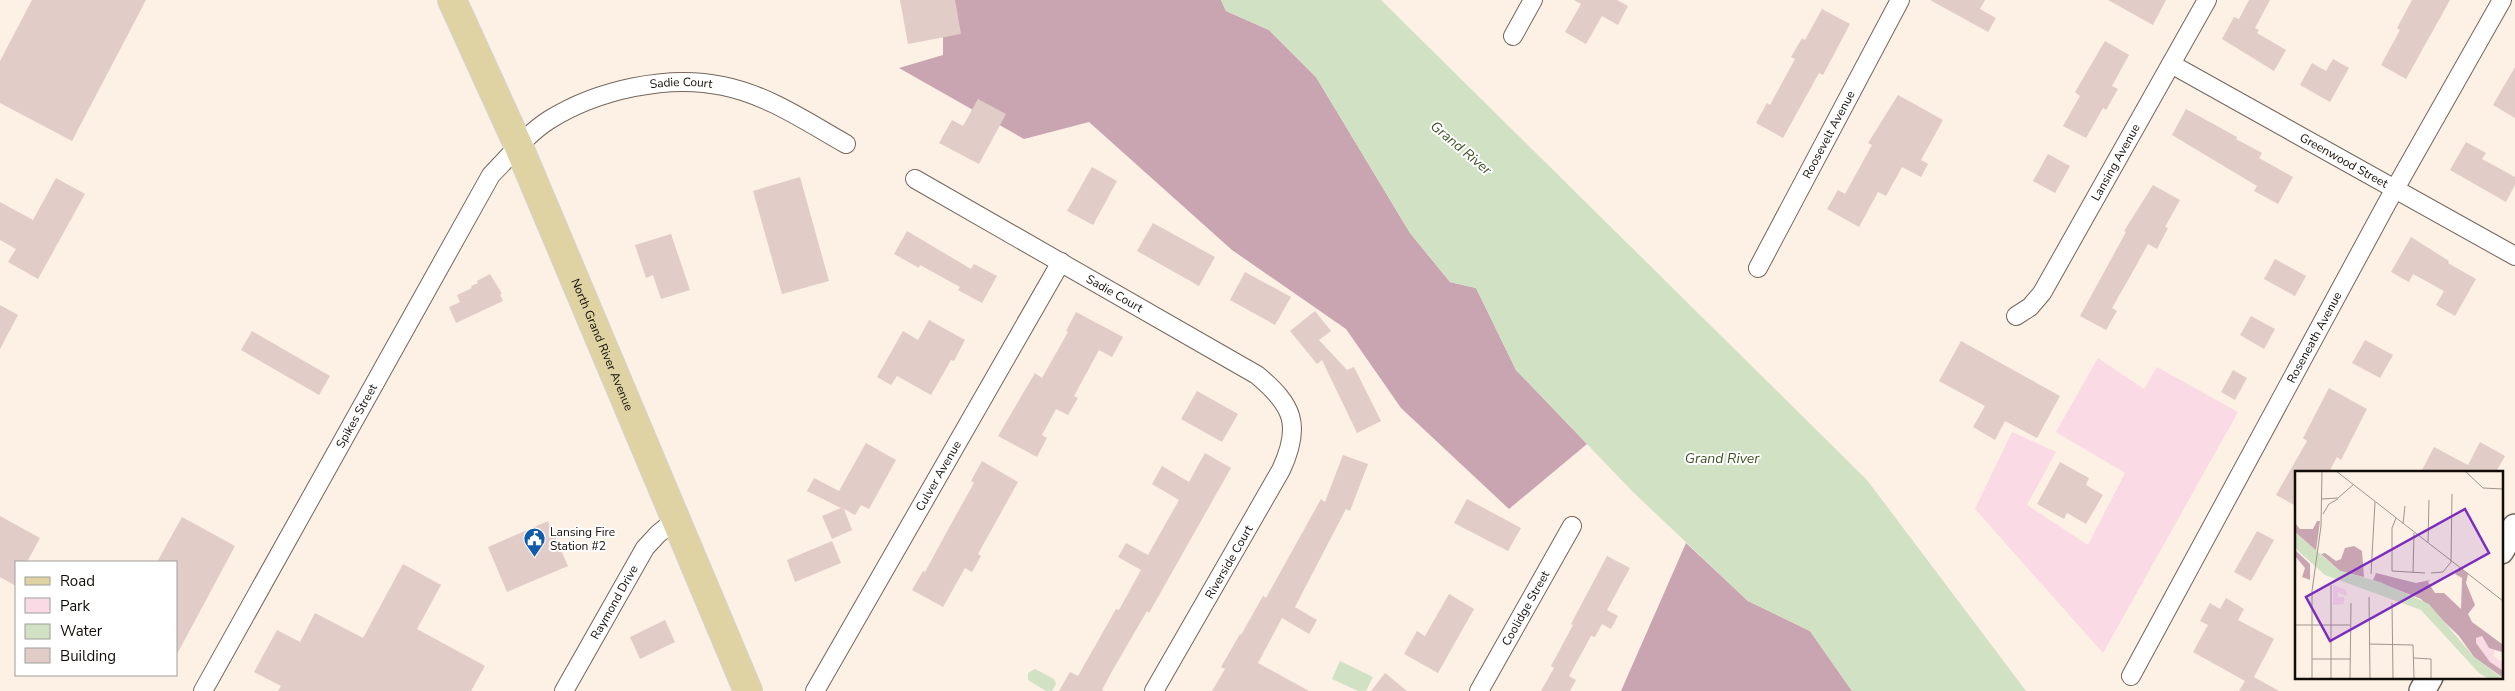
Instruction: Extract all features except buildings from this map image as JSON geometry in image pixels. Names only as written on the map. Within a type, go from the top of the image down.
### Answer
[{"type":"main road","name":"North Grand River Avenue","points":[[452,0],[519,147],[674,521],[748,691]]},
{"type":"street","points":[[1513,36],[1533,0]]},
{"type":"street","name":"Roosevelt Avenue","points":[[1758,268],[1900,0]]},
{"type":"street","name":"Lansing Avenue","points":[[2016,316],[2030,307],[2042,292],[2207,0]]},
{"type":"street","name":"Roseneath Avenue","points":[[2130,676],[2395,190],[2502,0]]},
{"type":"street","name":"Greenwood Street","points":[[2171,64],[2515,256]]},
{"type":"street","name":"Sadie Court","points":[[519,147],[548,121],[588,102],[632,87],[686,81],[724,86],[759,98],[846,144]]},
{"type":"street","name":"Spikes Street","points":[[203,691],[491,175],[519,147]]},
{"type":"street","name":"Sadie Court","points":[[915,179],[1257,375],[1276,390],[1288,406],[1292,428]]},
{"type":"street","name":"Culver Avenue","points":[[815,691],[1061,262]]},
{"type":"street","name":"Riverside Court","points":[[1154,691],[1281,470],[1289,453],[1292,428]]},
{"type":"street","name":"Raymond Drive","points":[[564,691],[645,548],[674,521]]},
{"type":"street","name":"Coolidge Street","points":[[1479,691],[1572,526]]},
{"type":"street","points":[[2502,549],[2515,527]]},
{"type":"street","points":[[2422,691],[2429,678]]},
{"type":"green space","points":[[2098,358],[2144,389],[2157,367],[2238,412],[2103,653],[1975,509],[2012,432],[2056,452],[2027,505],[2088,545],[2125,473],[2056,432]]},
{"type":"shaded area","points":[[943,0],[1221,0],[1226,11],[1269,30],[1316,77],[1410,233],[1450,282],[1476,288],[1516,370],[1587,444],[1509,509],[1401,408],[1346,329],[1232,250],[1089,122],[1024,139],[899,68],[943,55]]},
{"type":"shaded area","points":[[1686,543],[1748,601],[1810,631],[1852,691],[1621,691]]},
{"type":"water","name":"Grand River","points":[[1221,0],[1381,0],[1867,480],[2026,691],[1852,691],[1810,631],[1748,601],[1632,491],[1516,370],[1476,288],[1450,282],[1410,233],[1316,77],[1269,30],[1226,11]]},
{"type":"water","points":[[1340,661],[1373,677],[1366,691],[1358,691],[1332,679]]},
{"type":"water","points":[[1035,669],[1054,679],[1056,684],[1052,691],[1046,691],[1028,680],[1028,673]]},
{"type":"place","name":"Lansing Fire Station #2","points":[[534,558]]}]
